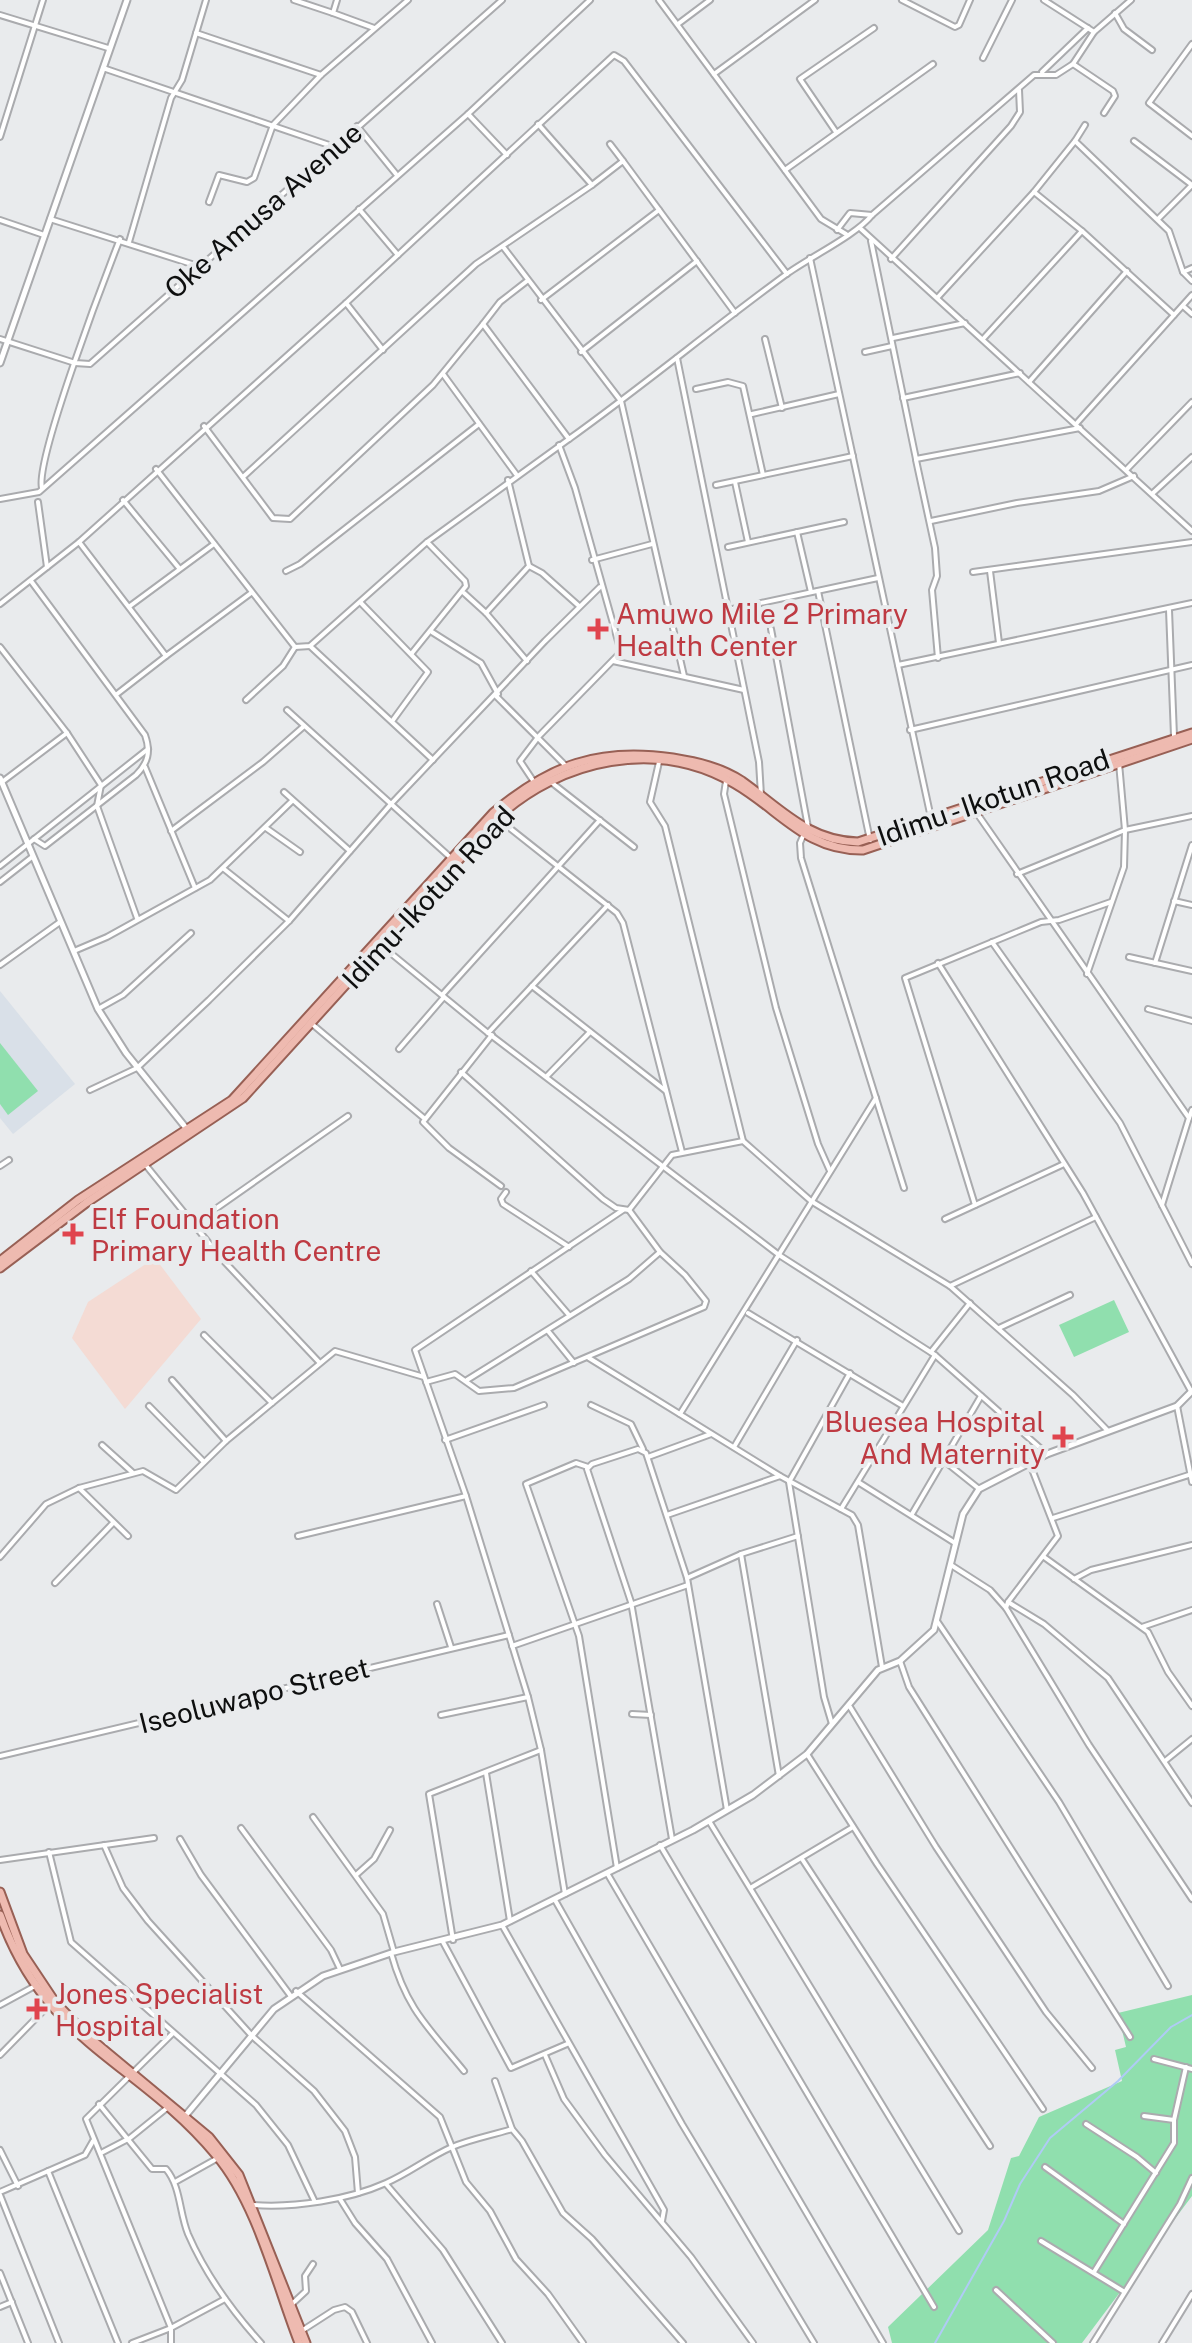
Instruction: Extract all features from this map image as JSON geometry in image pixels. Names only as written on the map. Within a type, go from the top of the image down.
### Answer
[{"type":"main road","name":"Idimu - Ikotun Road","points":[[0,1261],[78,1200],[143,1160],[243,1090],[380,944],[493,813],[534,782],[566,766],[594,757],[625,754],[694,762],[731,775],[805,834],[841,841],[871,841],[1118,759],[1174,736],[1192,736]]},
{"type":"main road","name":"Idimu-Ikotun Road","points":[[0,1268],[143,1160],[233,1105],[312,1024],[380,944],[497,818],[549,781],[596,762],[631,759],[665,761],[726,779],[805,834],[830,847],[863,850],[1118,759],[1192,736]]},
{"type":"main road","points":[[0,1892],[23,1954],[55,2002],[219,2158],[233,2176],[251,2206],[298,2343]]},
{"type":"main road","points":[[0,1915],[17,1957],[49,2005],[71,2030],[186,2115],[232,2165],[303,2330],[298,2343]]},
{"type":"street","points":[[0,137],[43,0]]},
{"type":"street","points":[[0,363],[127,0]]},
{"type":"street","points":[[129,242],[206,0]]},
{"type":"street","points":[[294,0],[375,28]]},
{"type":"street","points":[[333,13],[337,0]]},
{"type":"street","points":[[209,202],[219,175],[247,182],[254,178],[273,125],[321,75],[408,0]]},
{"type":"street","name":"Oke Amusa Avenue","points":[[75,363],[90,364],[502,0]]},
{"type":"street","points":[[0,499],[43,488],[468,114],[590,0]]},
{"type":"street","points":[[659,0],[821,219],[846,234]]},
{"type":"street","points":[[678,24],[710,0]]},
{"type":"street","points":[[714,74],[815,0]]},
{"type":"street","points":[[902,0],[955,27],[959,25],[970,0]]},
{"type":"street","points":[[983,58],[1012,0]]},
{"type":"street","points":[[1044,0],[1094,32]]},
{"type":"street","points":[[1042,72],[1056,75],[1073,64],[1094,32],[1131,0]]},
{"type":"street","points":[[1115,13],[1124,29],[1152,50]]},
{"type":"street","points":[[0,15],[108,48]]},
{"type":"street","points":[[836,132],[800,79],[874,28]]},
{"type":"street","points":[[295,647],[310,646],[427,542],[508,480],[621,401],[787,274],[846,234],[861,229],[872,215],[1042,72],[1088,28]]},
{"type":"street","points":[[196,33],[321,75]]},
{"type":"street","points":[[1192,44],[1149,103],[1192,136]]},
{"type":"street","points":[[0,604],[79,542],[156,469],[346,303],[538,124],[618,55],[787,274]]},
{"type":"street","points":[[785,170],[933,64]]},
{"type":"street","points":[[1073,64],[1113,91],[1115,96],[1104,113]]},
{"type":"street","points":[[103,68],[335,147]]},
{"type":"street","points":[[891,259],[1017,118],[1021,107],[1019,90]]},
{"type":"street","points":[[468,114],[507,155]]},
{"type":"street","points":[[538,124],[592,185]]},
{"type":"street","points":[[938,297],[1034,192],[1085,125]]},
{"type":"street","points":[[357,126],[397,175]]},
{"type":"street","points":[[1075,141],[1172,235],[1183,272],[1192,281]]},
{"type":"street","points":[[1134,141],[1192,185],[1158,219]]},
{"type":"street","points":[[610,144],[736,314]]},
{"type":"street","points":[[243,477],[476,264],[504,248],[623,161]]},
{"type":"street","points":[[1034,192],[1174,315]]},
{"type":"street","points":[[359,209],[398,255]]},
{"type":"street","points":[[541,300],[659,210]]},
{"type":"street","points":[[837,230],[850,213],[855,211],[872,215]]},
{"type":"street","points":[[50,219],[198,266]]},
{"type":"street","points":[[0,220],[44,235]]},
{"type":"street","points":[[861,229],[1192,531]]},
{"type":"street","points":[[983,339],[1082,231]]},
{"type":"street","points":[[43,488],[45,461],[75,363],[120,239]]},
{"type":"street","points":[[870,239],[931,521],[937,576],[932,590],[938,658]]},
{"type":"street","points":[[504,248],[621,401],[684,676]]},
{"type":"street","points":[[810,258],[910,730],[932,820]]},
{"type":"street","points":[[581,352],[697,261]]},
{"type":"street","points":[[1183,272],[1192,268]]},
{"type":"street","points":[[1029,382],[1127,271]]},
{"type":"street","points":[[204,426],[273,518],[290,519],[443,374],[500,302],[527,281]]},
{"type":"street","points":[[916,459],[1078,426],[1192,295]]},
{"type":"street","points":[[346,303],[383,350]]},
{"type":"street","points":[[1183,306],[1192,314]]},
{"type":"street","points":[[892,338],[965,323]]},
{"type":"street","points":[[483,324],[569,439]]},
{"type":"street","points":[[0,339],[75,363]]},
{"type":"street","points":[[765,339],[782,408]]},
{"type":"street","points":[[865,352],[892,346]]},
{"type":"street","points":[[677,358],[745,690],[762,780],[761,796]]},
{"type":"street","points":[[903,398],[1020,373]]},
{"type":"street","points":[[443,374],[516,474]]},
{"type":"street","points":[[696,389],[728,382],[739,383],[746,389],[763,475]]},
{"type":"street","points":[[752,414],[839,394]]},
{"type":"street","points":[[1127,470],[1192,402]]},
{"type":"street","points":[[286,571],[300,564],[479,424]]},
{"type":"street","points":[[534,782],[519,763],[539,736],[619,655],[621,646],[600,587],[575,488],[559,445]]},
{"type":"street","points":[[716,485],[853,456]]},
{"type":"street","points":[[1152,494],[1192,457]]},
{"type":"street","points":[[156,469],[295,647]]},
{"type":"street","points":[[931,521],[1017,503],[1099,491],[1134,476]]},
{"type":"street","points":[[508,480],[529,566],[579,606]]},
{"type":"street","points":[[735,481],[748,542]]},
{"type":"street","points":[[123,500],[179,568]]},
{"type":"street","points":[[38,502],[47,568]]},
{"type":"street","points":[[728,547],[844,522]]},
{"type":"street","points":[[797,532],[811,592]]},
{"type":"street","points":[[79,542],[166,656]]},
{"type":"street","points":[[412,654],[464,593],[465,581],[427,542]]},
{"type":"street","points":[[973,572],[1192,542]]},
{"type":"street","points":[[130,606],[214,544]]},
{"type":"street","points":[[592,560],[652,544]]},
{"type":"street","points":[[486,613],[529,566]]},
{"type":"street","points":[[990,571],[999,643]]},
{"type":"street","points":[[728,610],[878,578]]},
{"type":"street","points":[[31,581],[116,694],[148,746],[145,767],[195,888]]},
{"type":"street","points":[[90,1090],[137,1068],[289,921],[392,803],[600,587]]},
{"type":"street","points":[[818,591],[871,841]]},
{"type":"street","points":[[116,694],[251,593]]},
{"type":"street","points":[[464,593],[486,613],[527,661]]},
{"type":"street","points":[[361,603],[426,668],[428,676],[393,720]]},
{"type":"street","points":[[898,665],[1192,603]]},
{"type":"street","points":[[1169,610],[1174,736]]},
{"type":"street","points":[[771,629],[807,806],[801,858],[904,1188]]},
{"type":"street","points":[[431,631],[481,663],[497,695],[566,766]]},
{"type":"street","points":[[310,646],[433,760]]},
{"type":"street","points":[[0,647],[67,733],[101,785],[97,806],[137,918]]},
{"type":"street","points":[[246,700],[283,666],[295,647]]},
{"type":"street","points":[[613,661],[745,690]]},
{"type":"street","points":[[910,730],[1192,665]]},
{"type":"street","points":[[287,710],[452,858]]},
{"type":"street","points":[[171,831],[263,762],[303,727]]},
{"type":"street","points":[[67,733],[0,781],[98,1009],[137,1068],[186,1128]]},
{"type":"street","points":[[0,866],[148,746]]},
{"type":"street","points":[[1087,974],[1124,867],[1125,830],[1118,759]]},
{"type":"street","points":[[665,761],[650,802],[665,826],[743,1141],[811,1201],[950,1286],[1108,1431]]},
{"type":"street","points":[[122,767],[130,780]]},
{"type":"street","points":[[34,839],[44,846],[145,767]]},
{"type":"street","points":[[726,779],[724,794],[776,1008],[818,1144],[830,1171]]},
{"type":"street","points":[[549,781],[634,847]]},
{"type":"street","points":[[284,792],[350,851]]},
{"type":"street","points":[[72,952],[107,937],[224,869],[292,801]]},
{"type":"street","points":[[976,812],[1048,920],[1189,1118]]},
{"type":"street","points":[[1017,874],[1125,830],[1192,816]]},
{"type":"street","points":[[497,818],[608,905],[623,923],[682,1152]]},
{"type":"street","points":[[399,1049],[600,820]]},
{"type":"street","points":[[266,828],[300,852]]},
{"type":"street","points":[[1155,963],[1192,845]]},
{"type":"street","points":[[0,882],[32,857]]},
{"type":"street","points":[[224,869],[289,921]]},
{"type":"street","points":[[1174,901],[1192,905]]},
{"type":"street","points":[[975,1205],[903,982],[909,975],[1048,920],[1111,902]]},
{"type":"street","points":[[501,1186],[449,1148],[424,1125],[425,1119],[490,1034],[608,905]]},
{"type":"street","points":[[0,965],[60,922]]},
{"type":"street","points":[[98,1009],[123,995],[191,933]]},
{"type":"street","points":[[992,942],[1120,1123],[1192,1264]]},
{"type":"street","points":[[380,944],[490,1034],[779,1255],[933,1354],[1047,1454]]},
{"type":"street","points":[[1129,957],[1192,971]]},
{"type":"street","points":[[186,2115],[221,2077],[268,2015],[293,1993],[340,1969],[502,1925],[709,1821],[779,1776],[807,1754],[882,1667],[900,1661],[928,1638],[937,1621],[965,1510],[979,1489],[1047,1454],[1177,1406],[1192,1391],[1096,1217],[938,963]]},
{"type":"street","points":[[532,986],[666,1091]]},
{"type":"street","points":[[1148,1009],[1192,1021]]},
{"type":"street","points":[[312,1024],[425,1119]]},
{"type":"street","points":[[546,1077],[590,1032]]},
{"type":"street","points":[[0,1557],[46,1504],[79,1488],[143,1471],[176,1490],[226,1441],[319,1362],[341,1351],[425,1380],[455,1374],[483,1392],[514,1388],[589,1358],[706,1304],[697,1287],[660,1252],[626,1210],[603,1199],[461,1072]]},
{"type":"street","points":[[680,1414],[876,1098]]},
{"type":"street","points":[[1162,1205],[1192,1110]]},
{"type":"street","points":[[194,1224],[348,1116]]},
{"type":"street","points":[[565,1895],[541,1750],[528,1697],[466,1496],[415,1354],[419,1344],[626,1210],[661,1165],[682,1152],[743,1141]]},
{"type":"street","points":[[0,1166],[9,1160]]},
{"type":"street","points":[[143,1160],[194,1224],[319,1362]]},
{"type":"street","points":[[945,1219],[1064,1164]]},
{"type":"street","points":[[506,1192],[501,1199],[503,1204],[569,1247]]},
{"type":"street","points":[[950,1286],[1096,1217]]},
{"type":"street","points":[[467,1380],[629,1279],[660,1252]]},
{"type":"street","points":[[531,1271],[569,1315]]},
{"type":"street","points":[[999,1328],[1070,1295]]},
{"type":"street","points":[[841,1509],[933,1354],[970,1303]]},
{"type":"street","points":[[748,1313],[903,1406]]},
{"type":"street","points":[[548,1331],[574,1363]]},
{"type":"street","points":[[204,1335],[272,1403]]},
{"type":"street","points":[[734,1447],[797,1340]]},
{"type":"street","points":[[589,1358],[789,1482],[852,1515],[858,1525],[882,1667]]},
{"type":"street","points":[[833,1726],[824,1697],[789,1482],[850,1373]]},
{"type":"street","points":[[172,1380],[226,1441]]},
{"type":"street","points":[[912,1514],[981,1396]]},
{"type":"street","points":[[445,1440],[544,1405]]},
{"type":"street","points":[[591,1405],[631,1424],[648,1457],[687,1578],[727,1811]]},
{"type":"street","points":[[149,1406],[204,1462]]},
{"type":"street","points":[[1177,1406],[1192,1482]]},
{"type":"street","points":[[648,1457],[711,1434]]},
{"type":"street","points":[[102,1445],[132,1472]]},
{"type":"street","points":[[617,1868],[575,1621],[526,1484],[576,1463],[588,1467],[643,1449]]},
{"type":"street","points":[[943,1460],[979,1489]]},
{"type":"street","points":[[1007,1605],[1058,1536],[1029,1462]]},
{"type":"street","points":[[588,1467],[631,1602],[672,1839]]},
{"type":"street","points":[[1053,1518],[1191,1474]]},
{"type":"street","points":[[667,1515],[780,1476]]},
{"type":"street","points":[[858,1482],[955,1543]]},
{"type":"street","points":[[79,1488],[128,1536]]},
{"type":"street","points":[[298,1536],[466,1496]]},
{"type":"street","points":[[55,1583],[113,1523]]},
{"type":"street","points":[[798,1529],[805,1531]]},
{"type":"street","points":[[687,1578],[741,1554],[798,1536]]},
{"type":"street","points":[[1074,1579],[1091,1570],[1192,1545]]},
{"type":"street","points":[[741,1554],[779,1776]]},
{"type":"street","points":[[1044,1557],[1153,1638],[1168,1672],[1192,1706]]},
{"type":"street","points":[[951,1565],[1007,1605],[1044,1624],[1108,1678],[1192,1803]]},
{"type":"street","points":[[512,1646],[575,1621],[688,1585]]},
{"type":"street","points":[[437,1604],[451,1647]]},
{"type":"street","points":[[1007,1605],[1089,1745],[1192,1899]]},
{"type":"street","points":[[1142,1627],[1192,1610]]},
{"type":"street","points":[[937,1621],[1059,1802],[1168,1986]]},
{"type":"street","name":"Iseoluwapo Street","points":[[0,1756],[509,1635]]},
{"type":"street","points":[[900,1661],[909,1687],[1130,2037]]},
{"type":"street","points":[[441,1715],[528,1697]]},
{"type":"street","points":[[850,1707],[936,1847],[1046,2012],[1092,2068]]},
{"type":"street","points":[[632,1714],[651,1715]]},
{"type":"street","points":[[1165,1761],[1192,1739]]},
{"type":"street","points":[[453,1940],[428,1797],[431,1792],[541,1750]]},
{"type":"street","points":[[807,1754],[1043,2109]]},
{"type":"street","points":[[486,1773],[510,1921]]},
{"type":"street","points":[[313,1817],[388,1923],[401,1987],[413,2011],[464,2071]]},
{"type":"street","points":[[709,1821],[959,2231]]},
{"type":"street","points":[[752,1887],[854,1827]]},
{"type":"street","points":[[241,1828],[331,1950],[340,1969]]},
{"type":"street","points":[[356,1875],[374,1859],[390,1830]]},
{"type":"street","points":[[0,1860],[154,1838]]},
{"type":"street","points":[[180,1839],[201,1875],[293,1993],[437,2114],[466,2182],[490,2211],[516,2259],[548,2294],[583,2343]]},
{"type":"street","points":[[104,1845],[132,1901],[252,2036],[314,2091],[345,2131],[355,2157],[358,2193]]},
{"type":"street","points":[[660,1845],[934,2307]]},
{"type":"street","points":[[49,1852],[71,1942],[272,2123],[296,2160],[314,2200]]},
{"type":"street","points":[[802,1859],[990,2146]]},
{"type":"street","points":[[607,1873],[883,2343]]},
{"type":"street","points":[[555,1900],[682,2124],[814,2343]]},
{"type":"street","points":[[502,1925],[664,2210],[662,2221]]},
{"type":"street","points":[[443,1942],[511,2068],[567,2044]]},
{"type":"street","points":[[0,2005],[35,1986]]},
{"type":"street","points":[[0,2055],[49,2005]]},
{"type":"street","points":[[171,2343],[171,2328],[86,2119],[173,2033]]},
{"type":"street","points":[[545,2055],[564,2099],[605,2155],[662,2221],[753,2343]]},
{"type":"street","points":[[1094,2272],[1174,2143],[1174,2120],[1189,2068],[1154,2059]]},
{"type":"street","points":[[495,2081],[512,2129],[563,2213],[592,2239],[683,2343]]},
{"type":"street","points":[[99,2104],[130,2138],[152,2169],[166,2169],[175,2182],[187,2232],[225,2299],[261,2343]]},
{"type":"street","points":[[101,2153],[130,2138],[167,2108]]},
{"type":"street","points":[[1144,2116],[1174,2120]]},
{"type":"street","points":[[1086,2124],[1142,2160],[1156,2173]]},
{"type":"street","points":[[251,2206],[278,2208],[314,2200],[340,2199],[386,2183],[452,2147],[512,2129]]},
{"type":"street","points":[[59,2343],[0,2194],[85,2155],[94,2140]]},
{"type":"street","points":[[0,2150],[18,2186]]},
{"type":"street","points":[[175,2182],[219,2158]]},
{"type":"street","points":[[1045,2167],[1124,2224]]},
{"type":"street","points":[[48,2171],[118,2343]]},
{"type":"street","points":[[1093,2343],[1180,2204],[1192,2178]]},
{"type":"street","points":[[386,2183],[443,2250],[502,2343]]},
{"type":"street","points":[[340,2199],[355,2223],[387,2259],[432,2343]]},
{"type":"street","points":[[1041,2241],[1123,2291]]},
{"type":"street","points":[[292,2304],[306,2291],[305,2276],[313,2264]]},
{"type":"street","points":[[0,2273],[28,2343]]},
{"type":"street","points":[[996,2290],[1053,2343]]},
{"type":"street","points":[[1162,2343],[1192,2294]]},
{"type":"street","points":[[132,2343],[171,2328],[225,2299]]},
{"type":"street","points":[[0,2307],[12,2302]]},
{"type":"street","points":[[303,2330],[334,2310],[345,2307],[352,2312],[367,2343]]},
{"type":"shaded area","points":[[0,991],[75,1084],[13,1134],[0,1118]]},
{"type":"shaded area","points":[[155,1258],[201,1319],[125,1409],[72,1338],[88,1302]]},
{"type":"green space","points":[[0,1043],[38,1091],[8,1115],[0,1104]]},
{"type":"green space","points":[[1114,1300],[1129,1332],[1074,1357],[1059,1325]]},
{"type":"green space","points":[[1192,1995],[1192,2196],[1082,2343],[892,2343],[888,2327],[988,2230],[1011,2158],[1019,2156],[1039,2117],[1122,2081],[1115,2050],[1126,2047],[1118,2013]]},
{"type":"waterway","points":[[935,2343],[1004,2221],[1020,2184],[1050,2138],[1118,2081],[1171,2027],[1192,2015]]},
{"type":"place","name":"Amuwo Mile 2 Primary Health Center","points":[[598,629]]},
{"type":"place","name":"Elf Foundation Primary Health Centre","points":[[73,1234]]},
{"type":"place","name":"Bluesea Hospital And Maternity","points":[[1063,1437]]},
{"type":"place","name":"Jones Specialist Hospital","points":[[37,2009]]}]
